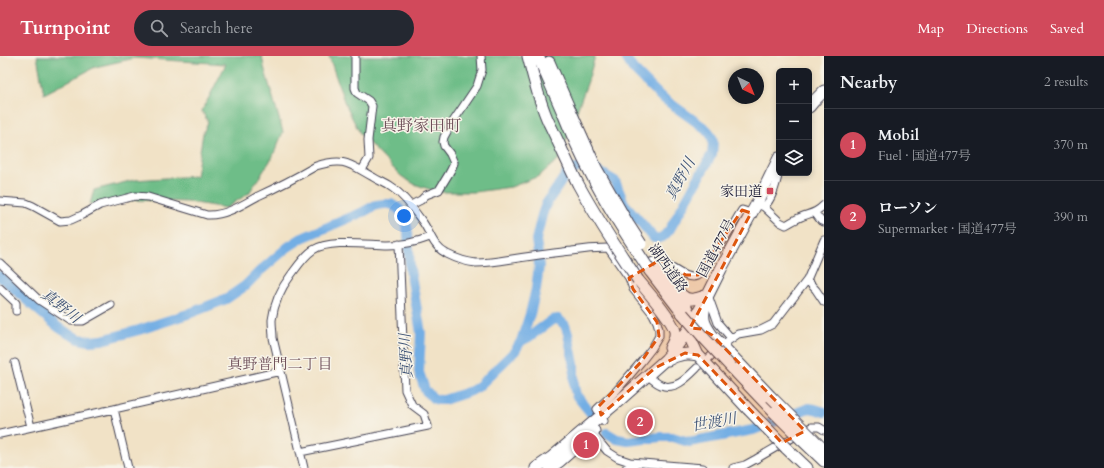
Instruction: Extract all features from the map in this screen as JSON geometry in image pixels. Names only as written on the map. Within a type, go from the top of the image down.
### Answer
[{"type":"highway","points":[[528,56],[544,113],[578,184],[633,279],[673,322],[680,323],[690,320]]},
{"type":"highway","points":[[538,56],[596,168],[653,269],[676,291],[690,300],[708,295],[704,312],[705,326],[771,397],[805,437],[824,450]]},
{"type":"highway","points":[[546,56],[566,112]]},
{"type":"highway","points":[[812,104],[824,91]]},
{"type":"highway","name":"国道477号","points":[[536,468],[602,418],[674,350],[690,320],[708,295],[751,214],[761,205],[776,166]]},
{"type":"highway","name":"湖西道路","points":[[653,269],[704,338],[774,412],[805,437],[824,461]]},
{"type":"highway","points":[[676,291],[686,307],[690,320],[691,340],[703,357],[748,408],[807,468]]},
{"type":"highway","points":[[651,372],[668,351],[674,339],[675,331],[668,318]]},
{"type":"highway","points":[[690,320],[701,329],[712,335]]},
{"type":"highway","points":[[651,372],[677,355],[685,353],[703,357]]},
{"type":"highway","name":"国道477号","points":[[550,468],[592,433],[602,418]]},
{"type":"street","points":[[355,56],[355,88],[357,93],[369,101],[372,106],[368,140],[369,158],[362,170]]},
{"type":"street","points":[[411,206],[426,195],[439,190],[452,168],[454,163],[442,142],[457,114],[477,86],[482,70],[480,56]]},
{"type":"street","points":[[0,201],[26,203],[60,221],[71,220],[100,205],[135,196],[148,198],[207,216],[215,216],[237,207],[316,166],[339,162],[348,163],[392,187],[411,206],[423,222],[436,246],[440,250],[455,258],[475,263],[493,262],[545,254],[608,248],[633,279],[633,289],[653,314],[659,329],[659,336],[641,362],[617,390],[599,406],[598,409],[602,418]]},
{"type":"street","points":[[761,205],[768,203],[776,185],[778,176]]},
{"type":"street","points":[[761,205],[780,222],[786,225],[800,217],[819,210],[824,205]]},
{"type":"street","points":[[633,279],[651,262],[658,261],[686,275],[692,277],[698,275],[706,266],[742,210],[751,214]]},
{"type":"street","points":[[815,212],[821,221],[824,222]]},
{"type":"street","points":[[304,468],[273,338],[272,319],[278,298],[284,285],[303,260],[313,250],[322,246],[334,244],[390,245],[418,241],[430,237]]},
{"type":"street","points":[[726,343],[738,334],[761,330],[773,324],[807,280],[824,240]]},
{"type":"street","points":[[300,452],[428,426],[424,414],[412,405],[405,390],[400,244]]},
{"type":"street","points":[[0,263],[39,300],[70,321],[83,321],[111,305]]},
{"type":"street","points":[[807,280],[824,302]]},
{"type":"street","points":[[0,288],[16,303],[16,311]]},
{"type":"street","points":[[708,295],[718,323],[731,338]]},
{"type":"street","points":[[703,357],[720,348]]},
{"type":"street","points":[[15,363],[31,427]]},
{"type":"street","points":[[651,372],[660,385],[670,387],[679,384],[697,368]]},
{"type":"street","points":[[0,434],[281,371]]},
{"type":"street","points":[[114,409],[128,468]]},
{"type":"street","points":[[733,468],[745,465],[811,427],[819,427],[824,430]]},
{"type":"street","points":[[592,433],[607,451],[618,458],[630,462],[703,468]]},
{"type":"street","points":[[626,468],[638,463]]},
{"type":"highlighted area","points":[[742,210],[751,213],[690,328],[701,329],[712,335],[805,431],[782,443],[698,355],[685,353],[655,368],[601,415],[599,406],[641,362],[659,336],[657,322],[633,289],[629,278],[658,261],[686,275],[698,275]]},
{"type":"green space","points":[[37,56],[262,56],[283,132],[272,158],[249,193],[226,208],[189,202],[135,200],[90,204],[94,190],[134,180],[196,176],[203,133],[208,122],[202,111],[226,64],[135,58],[95,67],[44,94]]},
{"type":"green space","points":[[329,56],[595,56],[588,81],[559,159],[539,176],[511,187],[474,192],[438,192],[414,184],[401,176],[361,135],[345,104]]},
{"type":"waterway","name":"真野川","points":[[0,276],[58,327],[69,334],[79,339],[90,341],[102,340],[188,314],[226,299],[245,286],[288,247],[302,238],[376,205],[391,204],[399,209],[405,219],[408,232],[410,269],[421,333],[419,372],[425,390],[433,398],[438,400],[444,400],[471,391],[478,387],[515,351],[521,341],[536,289],[539,266],[536,240],[542,215],[546,204],[567,173],[586,164],[615,181],[624,203],[654,238],[659,238],[665,235],[670,229],[712,154],[713,140],[709,132],[660,96],[633,69],[625,56]]},
{"type":"waterway","name":"世渡川","points":[[521,341],[552,320],[558,319],[565,325],[574,364],[574,386],[576,395],[595,418]]},
{"type":"waterway","name":"世渡川","points":[[607,433],[617,439],[628,441],[672,437],[689,442],[753,430],[809,408],[824,412]]},
{"type":"place","name":"家田道","points":[[770,191]]},
{"type":"place","name":"ローソン","points":[[640,422]]},
{"type":"place","name":"Mobil","points":[[586,445]]},
{"type":"district","name":"真野家田町","points":[[421,126]]},
{"type":"district","name":"真野普門二丁目","points":[[280,364]]}]
